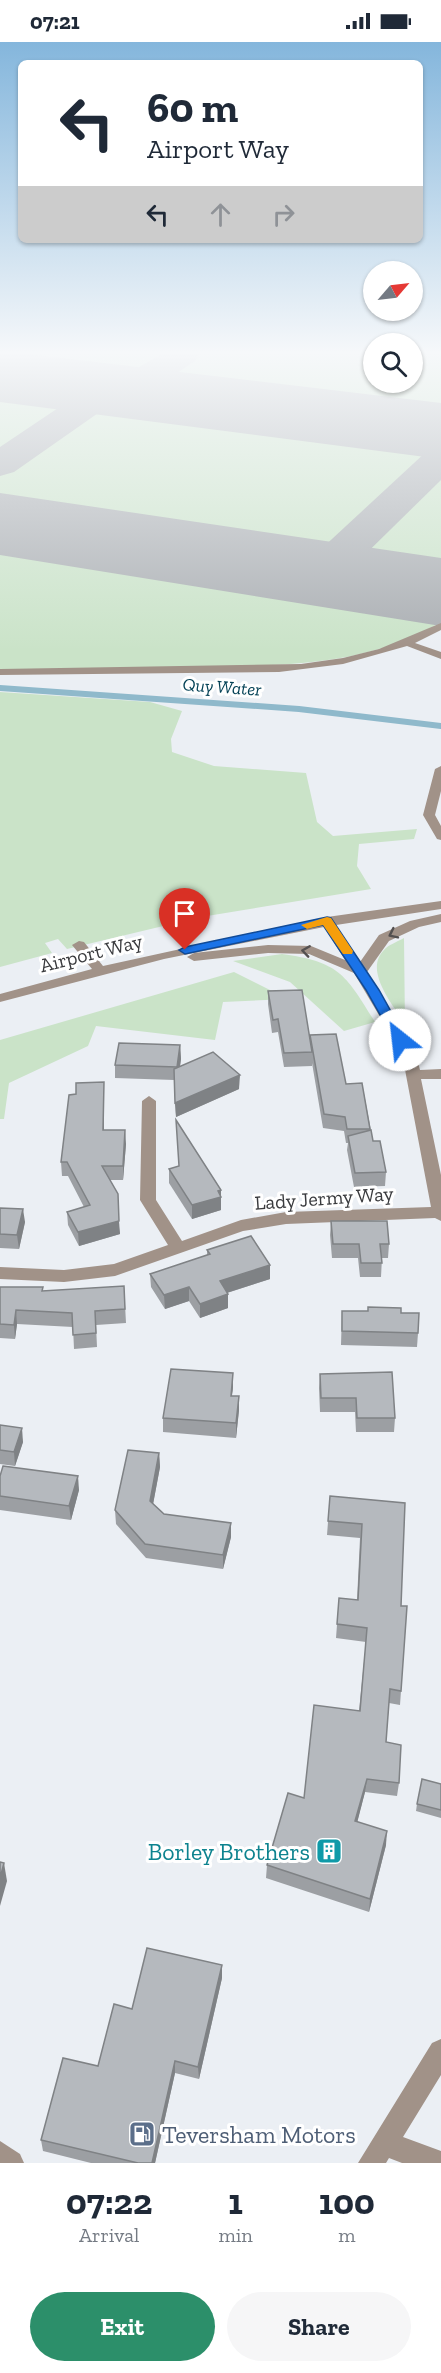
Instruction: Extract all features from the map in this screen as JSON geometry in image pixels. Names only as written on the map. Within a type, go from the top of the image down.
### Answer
[{"type":"street","points":[[0,672],[279,669],[342,662],[410,644],[441,626]]},
{"type":"street","points":[[410,644],[441,656]]},
{"type":"street","points":[[441,770],[429,815],[441,836]]},
{"type":"street","name":"Airport Way","points":[[0,998],[99,969],[327,921],[441,905]]},
{"type":"street","points":[[361,971],[384,938],[415,924],[441,918]]},
{"type":"street","points":[[327,921],[361,971],[408,1054],[441,1214]]},
{"type":"street","points":[[79,945],[99,969],[268,948],[311,950],[361,971]]},
{"type":"street","points":[[412,1075],[441,1074]]},
{"type":"street","points":[[149,1101],[148,1200],[178,1248]]},
{"type":"street","name":"Lady Jermy Way","points":[[0,1273],[64,1276],[115,1270],[241,1226],[286,1218],[441,1214]]},
{"type":"street","points":[[438,2163],[377,2153],[441,2052]]},
{"type":"street","points":[[0,2154],[11,2163]]},
{"type":"green space","points":[[0,453],[441,453],[441,622],[411,637],[380,649],[350,656],[287,664],[0,670]]},
{"type":"green space","points":[[0,692],[150,702],[182,711],[171,739],[172,752],[214,766],[306,773],[317,822],[333,836],[417,829],[414,839],[359,844],[357,866],[371,889],[201,917],[67,949],[58,939],[45,943],[52,953],[0,967]]},
{"type":"green space","points":[[404,938],[405,1025],[382,988],[377,968],[378,958],[384,950]]},
{"type":"green space","points":[[282,954],[317,961],[339,973],[348,982],[375,1022],[344,1031],[290,982],[233,961]]},
{"type":"green space","points":[[234,972],[288,999],[223,1002],[215,1040],[96,1026],[88,1046],[9,1083],[4,1119],[0,1119],[0,1040]]},
{"type":"building","points":[[302,990],[312,1052],[284,1053],[278,1019],[273,1020],[268,991]]},
{"type":"building","points":[[336,1034],[346,1084],[362,1083],[370,1129],[347,1129],[345,1117],[324,1114],[310,1035]]},
{"type":"building","points":[[119,1043],[180,1045],[177,1067],[115,1065]]},
{"type":"building","points":[[213,1052],[240,1075],[175,1103],[174,1069]]},
{"type":"building","points":[[104,1082],[103,1130],[125,1130],[123,1166],[102,1166],[118,1194],[119,1221],[78,1232],[67,1212],[90,1205],[67,1162],[61,1162],[69,1095],[76,1094],[76,1083]]},
{"type":"building","points":[[176,1120],[221,1190],[218,1191],[221,1197],[192,1205],[169,1169],[179,1166]]},
{"type":"building","points":[[371,1130],[373,1141],[380,1141],[386,1172],[355,1173],[348,1136]]},
{"type":"building","points":[[0,1208],[23,1209],[17,1235],[0,1234]]},
{"type":"building","points":[[331,1221],[387,1221],[389,1244],[380,1244],[382,1263],[361,1263],[359,1244],[333,1244]]},
{"type":"building","points":[[251,1236],[270,1265],[220,1281],[228,1294],[200,1304],[189,1287],[164,1295],[150,1274],[210,1254],[207,1250]]},
{"type":"building","points":[[124,1286],[125,1309],[95,1311],[96,1333],[73,1335],[72,1313],[16,1310],[14,1325],[0,1324],[0,1287],[43,1287],[42,1291]]},
{"type":"building","points":[[368,1307],[401,1308],[401,1313],[419,1313],[418,1333],[342,1331],[342,1311],[368,1311]]},
{"type":"building","points":[[171,1369],[233,1373],[231,1396],[239,1396],[236,1423],[163,1418]]},
{"type":"building","points":[[392,1372],[395,1418],[357,1418],[356,1398],[321,1398],[320,1374]]},
{"type":"building","points":[[0,1425],[22,1428],[14,1452],[0,1450]]},
{"type":"building","points":[[128,1450],[159,1453],[150,1501],[164,1514],[231,1523],[223,1555],[145,1544],[115,1510]]},
{"type":"building","points":[[3,1466],[78,1476],[69,1506],[0,1496],[0,1476]]},
{"type":"building","points":[[330,1496],[405,1503],[401,1606],[407,1606],[401,1691],[390,1689],[386,1742],[401,1745],[399,1783],[367,1779],[355,1821],[387,1831],[370,1899],[267,1865],[288,1793],[304,1798],[314,1705],[360,1711],[367,1628],[337,1624],[339,1598],[358,1600],[362,1524],[328,1521]]},
{"type":"building","points":[[422,1779],[441,1784],[441,1810],[417,1804]]},
{"type":"building","points":[[0,1862],[4,1863],[0,1878]]},
{"type":"building","points":[[147,1948],[222,1965],[198,2067],[175,2061],[152,2163],[138,2163],[41,2140],[63,2058],[98,2066],[114,2004],[132,2009]]},
{"type":"waterway","name":"Quy Water","points":[[0,688],[299,709],[441,726]]},
{"type":"taxiway","points":[[0,464],[16,453]]},
{"type":"taxiway","points":[[321,573],[441,459]]},
{"type":"runway","points":[[0,524],[441,592]]},
{"type":"slow traffic","points":[[307,925],[327,921],[347,951]]},
{"type":"place","name":"Borley Brothers","points":[[329,1851]]},
{"type":"place","name":"Teversham Motors","points":[[142,2134]]},
{"type":"route","points":[[185,950],[327,921],[361,971],[400,1040]]}]
